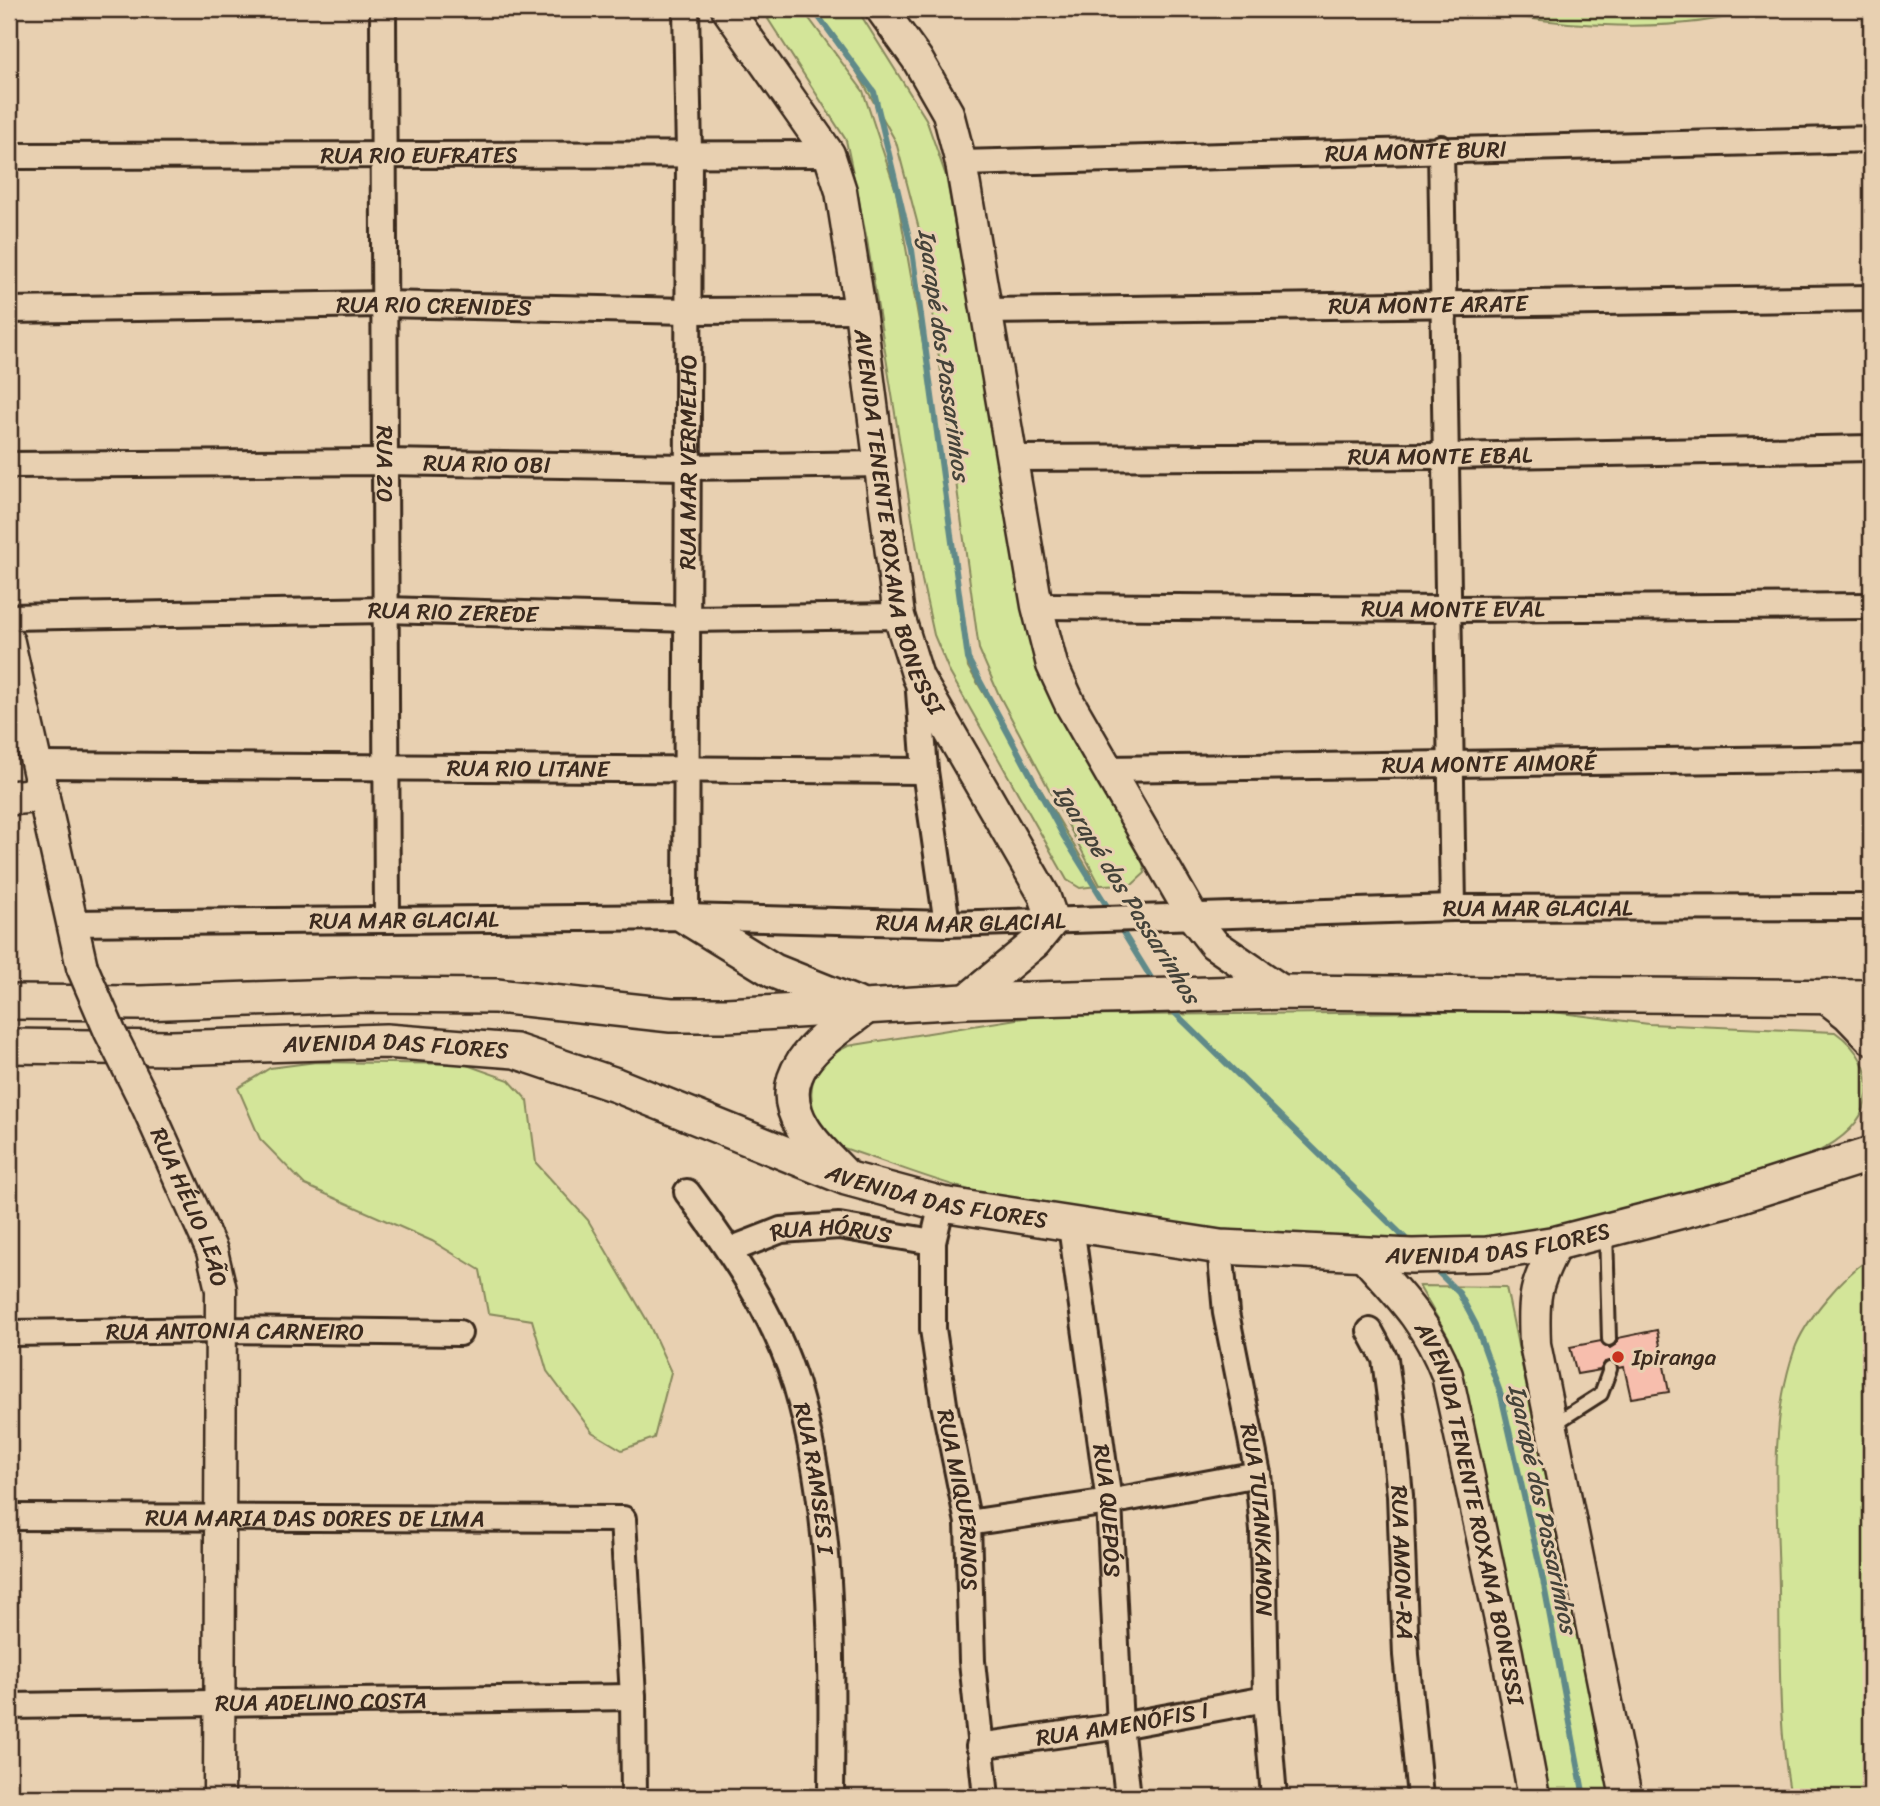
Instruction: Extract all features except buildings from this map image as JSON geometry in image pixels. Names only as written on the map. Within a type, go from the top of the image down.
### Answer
[{"type":"main road","points":[[9,798],[39,780]]},
{"type":"main road","points":[[686,917],[774,971],[865,1008]]},
{"type":"main road","name":"AVENIDA DAS FLORES","points":[[9,1002],[496,996],[671,1015],[727,1015],[965,1001],[1284,992],[1871,997]]},
{"type":"main road","points":[[1826,996],[1849,1014],[1871,1037]]},
{"type":"main road","points":[[846,1178],[803,1129],[795,1111],[792,1086],[802,1061],[820,1042],[865,1008]]},
{"type":"main road","name":"AVENIDA DAS FLORES","points":[[9,1046],[172,1048],[386,1041],[515,1051],[616,1085],[846,1178],[942,1204],[1220,1247],[1412,1256],[1487,1254],[1558,1242],[1729,1199],[1867,1148]]},
{"type":"street","name":"RUA 20","points":[[383,9],[387,920]]},
{"type":"street","name":"RUA MAR VERMELHO","points":[[686,9],[690,152],[686,467],[689,619],[686,917]]},
{"type":"street","name":"AVENIDA TENENTE ROXANA BONESSI","points":[[727,9],[829,154],[848,225],[899,616],[918,677],[1044,895],[1053,922]]},
{"type":"street","points":[[881,9],[918,59],[948,113],[961,163],[1037,606],[1052,665],[1107,769],[1193,917],[1214,944],[1284,992]]},
{"type":"street","name":"RUA MONTE BURI","points":[[961,163],[1441,148],[1871,139]]},
{"type":"street","points":[[1441,148],[1448,456],[1453,908]]},
{"type":"street","name":"RUA RIO EUFRATES","points":[[9,156],[690,152],[829,154]]},
{"type":"street","name":"RUA MONTE ARATE","points":[[985,311],[1871,298]]},
{"type":"street","name":"RUA RIO CRENIDES","points":[[9,310],[383,304],[689,311],[860,310]]},
{"type":"street","name":"RUA MONTE EBAL","points":[[1010,458],[1448,456],[1871,448]]},
{"type":"street","name":"RUA RIO OBI","points":[[9,465],[385,462],[686,467],[880,464]]},
{"type":"street","name":"RUA MONTE EVAL","points":[[1037,606],[1448,609],[1871,606]]},
{"type":"street","name":"RUA RIO ZEREDE","points":[[9,617],[387,610],[689,619],[899,616]]},
{"type":"street","name":"RUA HÉLIO LEÃO","points":[[9,642],[82,967],[212,1251],[221,1290],[219,1797]]},
{"type":"street","points":[[918,677],[926,771],[947,924]]},
{"type":"street","name":"RUA MONTE AIMORÉ","points":[[1107,769],[1871,758]]},
{"type":"street","name":"RUA RIO LITANE","points":[[39,780],[387,767],[687,770],[808,768],[926,771]]},
{"type":"street","name":"RUA MAR GLACIAL","points":[[70,923],[686,917],[947,924],[1453,908],[1871,907]]},
{"type":"street","points":[[965,1001],[1035,943],[1053,922]]},
{"type":"street","name":"RUA RAMSÉS I","points":[[687,1192],[730,1250],[779,1343],[796,1385],[820,1507],[832,1639],[831,1797]]},
{"type":"street","name":"RUA MIQUERINOS","points":[[942,1204],[933,1242],[933,1329],[938,1370],[968,1523],[972,1661],[985,1797]]},
{"type":"street","name":"RUA HÓRUS","points":[[730,1250],[781,1230],[839,1226],[933,1242]]},
{"type":"street","name":"RUA QUEPÓS","points":[[1071,1226],[1109,1502],[1120,1726],[1128,1797]]},
{"type":"street","points":[[1558,1242],[1537,1282],[1533,1297],[1535,1344],[1626,1797]]},
{"type":"street","name":"RUA TUTANKAMON","points":[[1220,1247],[1226,1313],[1258,1474],[1263,1531],[1266,1699],[1274,1797]]},
{"type":"street","name":"AVENIDA TENENTE ROXANA BONESSI","points":[[1361,1254],[1416,1314],[1434,1340],[1447,1375],[1507,1653],[1534,1797]]},
{"type":"street","name":"RUA ANTONIA CARNEIRO","points":[[9,1333],[221,1330],[459,1333]]},
{"type":"street","name":"RUA AMON-RÁ","points":[[1370,1331],[1385,1359],[1393,1426],[1400,1494],[1406,1655],[1420,1797]]},
{"type":"street","points":[[968,1523],[1109,1502],[1258,1474]]},
{"type":"street","name":"RUA MARIA DAS DORES DE LIMA","points":[[9,1517],[623,1519],[633,1697]]},
{"type":"street","points":[[633,1697],[634,1797]]},
{"type":"street","name":"RUA ADELINO COSTA","points":[[9,1706],[633,1697]]},
{"type":"street","name":"RUA AMENÓFIS I","points":[[979,1746],[1120,1726],[1266,1699]]},
{"type":"lane","points":[[1606,1230],[1609,1339]]},
{"type":"lane","points":[[1551,1426],[1601,1394],[1610,1369]]},
{"type":"green space","points":[[781,9],[802,9],[863,91],[896,191],[939,435],[968,667],[1098,886],[1080,888],[1067,880],[950,673],[934,635],[922,580],[867,240],[846,140],[768,19]]},
{"type":"green space","points":[[812,9],[857,9],[926,119],[946,176],[1034,654],[1141,853],[1145,873],[1133,884],[1100,885],[999,695],[979,649],[924,248],[896,142],[857,72]]},
{"type":"green space","points":[[1477,9],[1758,9],[1692,22],[1618,25],[1544,20]]},
{"type":"green space","points":[[1545,1011],[1649,1024],[1835,1032],[1851,1045],[1862,1062],[1867,1080],[1866,1101],[1859,1118],[1847,1132],[1812,1155],[1661,1206],[1554,1230],[1490,1237],[1362,1240],[1233,1231],[1035,1204],[973,1191],[837,1146],[817,1120],[811,1092],[821,1066],[832,1055],[848,1046],[1036,1016]]},
{"type":"green space","points":[[316,1062],[464,1064],[509,1080],[528,1101],[536,1163],[588,1220],[648,1322],[671,1372],[654,1438],[622,1450],[592,1432],[547,1371],[532,1320],[488,1313],[480,1270],[432,1241],[305,1185],[260,1139],[238,1088],[270,1068]]},
{"type":"green space","points":[[1871,1258],[1871,1797],[1791,1797],[1780,1694],[1776,1469],[1781,1409],[1794,1351],[1806,1326],[1837,1287]]},
{"type":"green space","points":[[1419,1286],[1506,1287],[1611,1797],[1546,1797],[1466,1390],[1449,1338]]},
{"type":"waterway","name":"Igarapé dos Passarinhos","points":[[813,9],[874,92],[912,250],[968,659],[1064,837],[1110,911]]},
{"type":"waterway","name":"Igarapé dos Passarinhos","points":[[1119,926],[1156,986]]},
{"type":"waterway","name":"Igarapé dos Passarinhos","points":[[1169,1007],[1411,1244]]},
{"type":"waterway","name":"Igarapé dos Passarinhos","points":[[1433,1267],[1459,1293],[1476,1325],[1501,1395],[1543,1580],[1584,1797]]},
{"type":"place","name":"Ipiranga","points":[[1618,1357]]}]
